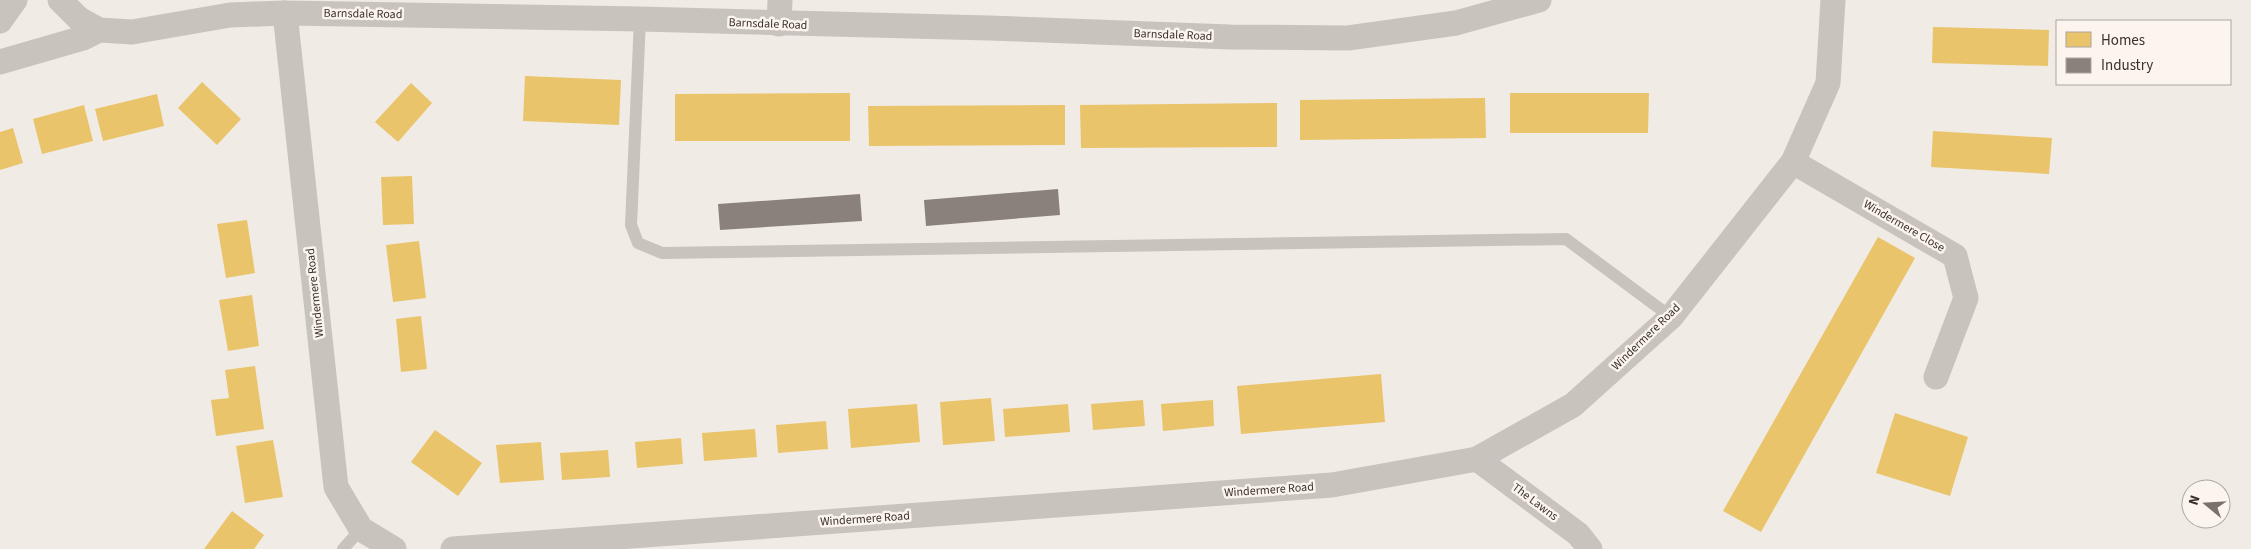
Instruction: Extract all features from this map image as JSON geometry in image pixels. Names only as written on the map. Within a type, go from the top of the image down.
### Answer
[{"type":"street","points":[[0,21],[15,0]]},
{"type":"street","points":[[60,0],[79,19],[99,30]]},
{"type":"street","name":"Barnsdale Road","points":[[0,62],[83,38],[99,30],[132,32],[230,15],[285,13],[640,19],[779,12],[998,28],[1230,37],[1348,38],[1456,23],[1539,0]]},
{"type":"street","name":"Windermere Road","points":[[453,549],[1332,485],[1477,459],[1573,405],[1670,317],[1793,162],[1828,83],[1833,0]]},
{"type":"street","name":"Windermere Road","points":[[285,13],[336,487],[361,530],[394,549]]},
{"type":"street","name":"Windermere Close","points":[[1793,162],[1955,256],[1966,298],[1936,377]]},
{"type":"street","name":"The Lawns","points":[[1477,459],[1578,534],[1590,549]]},
{"type":"lane","points":[[640,19],[631,225],[638,243],[662,253],[1566,239],[1670,317]]},
{"type":"lane","points":[[343,549],[361,530]]},
{"type":"building: Homes","points":[[1933,27],[2049,30],[2048,66],[1932,63]]},
{"type":"building: Homes","points":[[525,76],[621,80],[619,125],[523,121]]},
{"type":"building: Homes","points":[[202,82],[241,119],[217,145],[178,108]]},
{"type":"building: Homes","points":[[411,83],[432,103],[398,142],[375,122]]},
{"type":"building: Homes","points":[[850,93],[850,141],[675,141],[675,94]]},
{"type":"building: Homes","points":[[1510,93],[1649,93],[1648,133],[1510,133]]},
{"type":"building: Homes","points":[[157,94],[164,126],[103,141],[95,109]]},
{"type":"building: Homes","points":[[1485,98],[1486,138],[1300,140],[1300,100]]},
{"type":"building: Homes","points":[[1277,103],[1277,147],[1081,148],[1080,105]]},
{"type":"building: Homes","points":[[84,105],[93,141],[42,154],[33,119]]},
{"type":"building: Homes","points":[[1065,105],[1065,145],[869,146],[868,106]]},
{"type":"building: Homes","points":[[13,128],[23,163],[0,170],[0,132]]},
{"type":"building: Homes","points":[[1933,131],[2052,138],[2049,174],[1931,167]]},
{"type":"building: Homes","points":[[412,176],[414,224],[383,225],[381,177]]},
{"type":"building: Homes","points":[[247,220],[255,273],[226,278],[217,224]]},
{"type":"building: Homes","points":[[1878,237],[1915,258],[1761,532],[1723,511]]},
{"type":"building: Homes","points":[[419,241],[426,298],[393,302],[386,245]]},
{"type":"building: Homes","points":[[252,295],[259,346],[228,351],[219,300]]},
{"type":"building: Homes","points":[[421,316],[427,369],[401,372],[396,319]]},
{"type":"building: Homes","points":[[255,366],[264,429],[216,436],[211,400],[229,398],[225,370]]},
{"type":"building: Homes","points":[[1381,374],[1385,422],[1241,434],[1237,386]]},
{"type":"building: Homes","points":[[991,398],[995,441],[943,445],[940,402]]},
{"type":"building: Homes","points":[[1143,400],[1145,426],[1093,430],[1091,404]]},
{"type":"building: Homes","points":[[1213,400],[1214,426],[1163,431],[1161,404]]},
{"type":"building: Homes","points":[[917,404],[920,442],[851,448],[848,409]]},
{"type":"building: Homes","points":[[1068,404],[1070,432],[1005,437],[1003,409]]},
{"type":"building: Homes","points":[[1895,413],[1968,437],[1950,496],[1876,473]]},
{"type":"building: Homes","points":[[826,421],[828,449],[778,453],[776,425]]},
{"type":"building: Homes","points":[[755,429],[757,457],[704,461],[702,433]]},
{"type":"building: Homes","points":[[435,430],[482,463],[458,496],[411,462]]},
{"type":"building: Homes","points":[[681,438],[683,464],[637,468],[635,442]]},
{"type":"building: Homes","points":[[273,440],[283,497],[245,503],[236,446]]},
{"type":"building: Homes","points":[[541,442],[544,480],[500,483],[496,445]]},
{"type":"building: Homes","points":[[608,450],[610,477],[562,480],[560,453]]},
{"type":"building: Homes","points":[[232,511],[264,535],[254,549],[204,549]]},
{"type":"building: Industry","points":[[1058,189],[1060,215],[926,226],[924,200]]},
{"type":"building: Industry","points":[[860,194],[862,221],[720,230],[718,204]]}]
